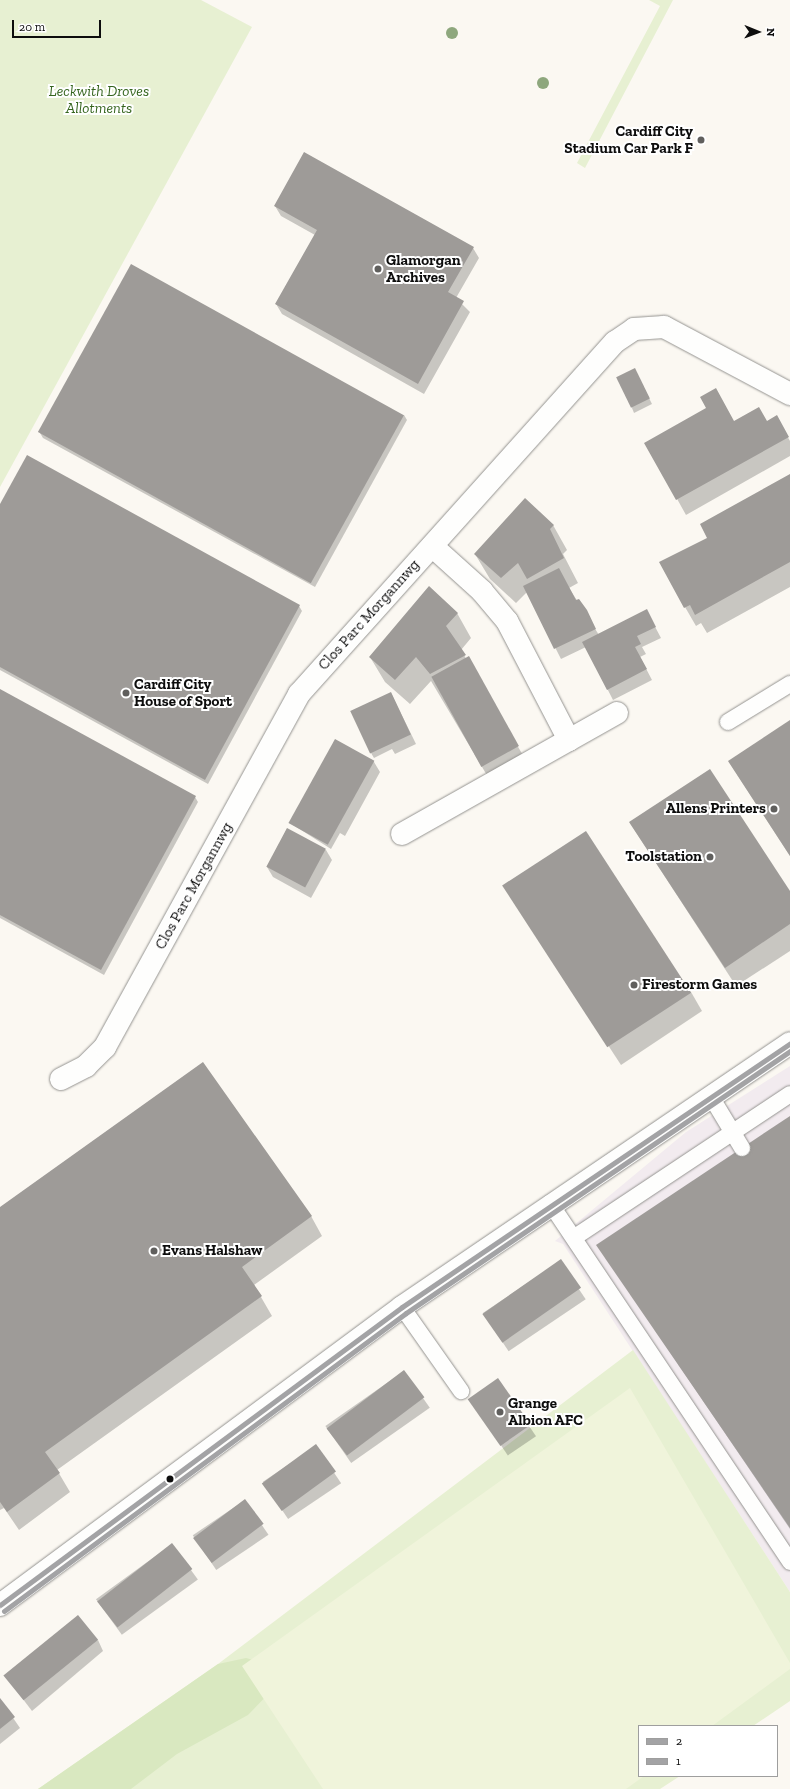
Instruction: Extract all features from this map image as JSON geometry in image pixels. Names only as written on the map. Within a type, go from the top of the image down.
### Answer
[{"type":"street","name":"Clos Parc Morgannwg","points":[[61,1079],[86,1066],[105,1047],[300,694],[615,342],[634,329],[653,326],[672,330],[790,394]]},
{"type":"street","points":[[432,546],[482,591],[507,621],[569,740]]},
{"type":"street","points":[[402,834],[617,713]]},
{"type":"street","points":[[0,1605],[402,1307],[550,1203],[790,1043]]},
{"type":"lane","points":[[728,722],[790,684]]},
{"type":"lane","points":[[575,1237],[732,1131],[790,1094]]},
{"type":"lane","points":[[710,1095],[742,1148]]},
{"type":"lane","points":[[550,1203],[575,1237],[790,1562]]},
{"type":"lane","points":[[402,1307],[461,1391]]},
{"type":"shaded area","points":[[790,1066],[790,1592],[563,1244],[555,1241],[686,1132]]},
{"type":"green space","name":"Leckwith Droves Allotments","points":[[0,0],[201,0],[252,27],[0,487]]},
{"type":"green space","points":[[649,0],[673,0],[585,168],[577,163],[660,6]]},
{"type":"green space","points":[[633,1350],[790,1592],[790,1701],[754,1725],[638,1725],[638,1777],[678,1777],[660,1789],[38,1789],[218,1664]]},
{"type":"green space","points":[[630,1388],[790,1663],[790,1669],[713,1725],[638,1725],[638,1777],[643,1777],[626,1789],[323,1789],[242,1666]]},
{"type":"green space","points":[[246,1658],[271,1665],[280,1682],[248,1715],[177,1754],[131,1789],[38,1789],[218,1664]]},
{"type":"building","name":"Glamorgan Archives","points":[[304,152],[474,247],[448,292],[464,301],[418,384],[275,304],[317,230],[274,206]]},
{"type":"building","points":[[131,264],[404,415],[311,583],[38,432]]},
{"type":"building","points":[[635,368],[650,399],[631,408],[616,377]]},
{"type":"building","points":[[716,388],[734,421],[759,407],[767,421],[777,415],[789,437],[676,500],[644,443],[706,408],[700,397]]},
{"type":"building","points":[[27,455],[300,605],[205,780],[0,667],[0,504]]},
{"type":"building","points":[[790,474],[790,562],[695,615],[690,605],[684,608],[659,562],[707,538],[700,524]]},
{"type":"building","points":[[525,498],[554,525],[550,529],[564,558],[527,579],[518,563],[501,578],[474,554]]},
{"type":"building","points":[[559,568],[576,600],[579,599],[587,610],[596,629],[554,649],[523,586]]},
{"type":"building","points":[[429,586],[458,613],[446,626],[466,655],[430,674],[416,657],[395,680],[369,657]]},
{"type":"building","points":[[647,609],[656,627],[637,636],[641,644],[635,647],[647,669],[607,690],[582,642]]},
{"type":"building","points":[[469,656],[519,746],[481,767],[431,677]]},
{"type":"building","points":[[0,689],[196,796],[101,970],[0,915]]},
{"type":"building","points":[[391,692],[411,735],[370,754],[350,711]]},
{"type":"building","name":"Allens Printers","points":[[790,720],[790,856],[728,761]]},
{"type":"building","points":[[335,739],[374,761],[328,845],[288,823]]},
{"type":"building","name":"Toolstation","points":[[710,769],[790,891],[790,924],[725,968],[629,822]]},
{"type":"building","points":[[287,828],[326,849],[305,888],[266,867]]},
{"type":"building","points":[[586,831],[691,993],[607,1047],[502,885]]},
{"type":"building","points":[[203,1062],[312,1216],[242,1267],[262,1296],[45,1452],[60,1473],[7,1512],[0,1502],[0,1207]]},
{"type":"building","points":[[790,1116],[790,1528],[596,1245]]},
{"type":"building","points":[[561,1259],[581,1288],[502,1343],[482,1314]]},
{"type":"building","points":[[404,1370],[424,1397],[347,1456],[327,1428]]},
{"type":"building","name":"Grange Albion AFC","points":[[498,1378],[531,1425],[500,1446],[468,1399]]},
{"type":"building","points":[[316,1444],[336,1472],[282,1511],[262,1483]]},
{"type":"building","points":[[245,1499],[264,1524],[212,1563],[193,1538]]},
{"type":"building","points":[[172,1543],[192,1569],[117,1627],[97,1601]]},
{"type":"building","points":[[78,1615],[98,1640],[24,1700],[3,1675]]},
{"type":"building","points":[[0,1698],[15,1717],[0,1729]]},
{"type":"transit line","name":"2","points":[[0,1605],[402,1307],[790,1043]]},
{"type":"transit line","name":"1","points":[[4,1611],[406,1313],[790,1051]]},
{"type":"place","name":"Cardiff City Stadium Car Park F","points":[[701,140]]},
{"type":"place","name":"Glamorgan Archives","points":[[378,269]]},
{"type":"place","name":"Cardiff City House of Sport","points":[[126,693]]},
{"type":"place","name":"Allens Printers","points":[[774,809]]},
{"type":"place","name":"Toolstation","points":[[710,857]]},
{"type":"place","name":"Firestorm Games","points":[[634,985]]},
{"type":"place","name":"Evans Halshaw","points":[[154,1251]]},
{"type":"place","name":"Grange Albion AFC","points":[[500,1412]]}]
